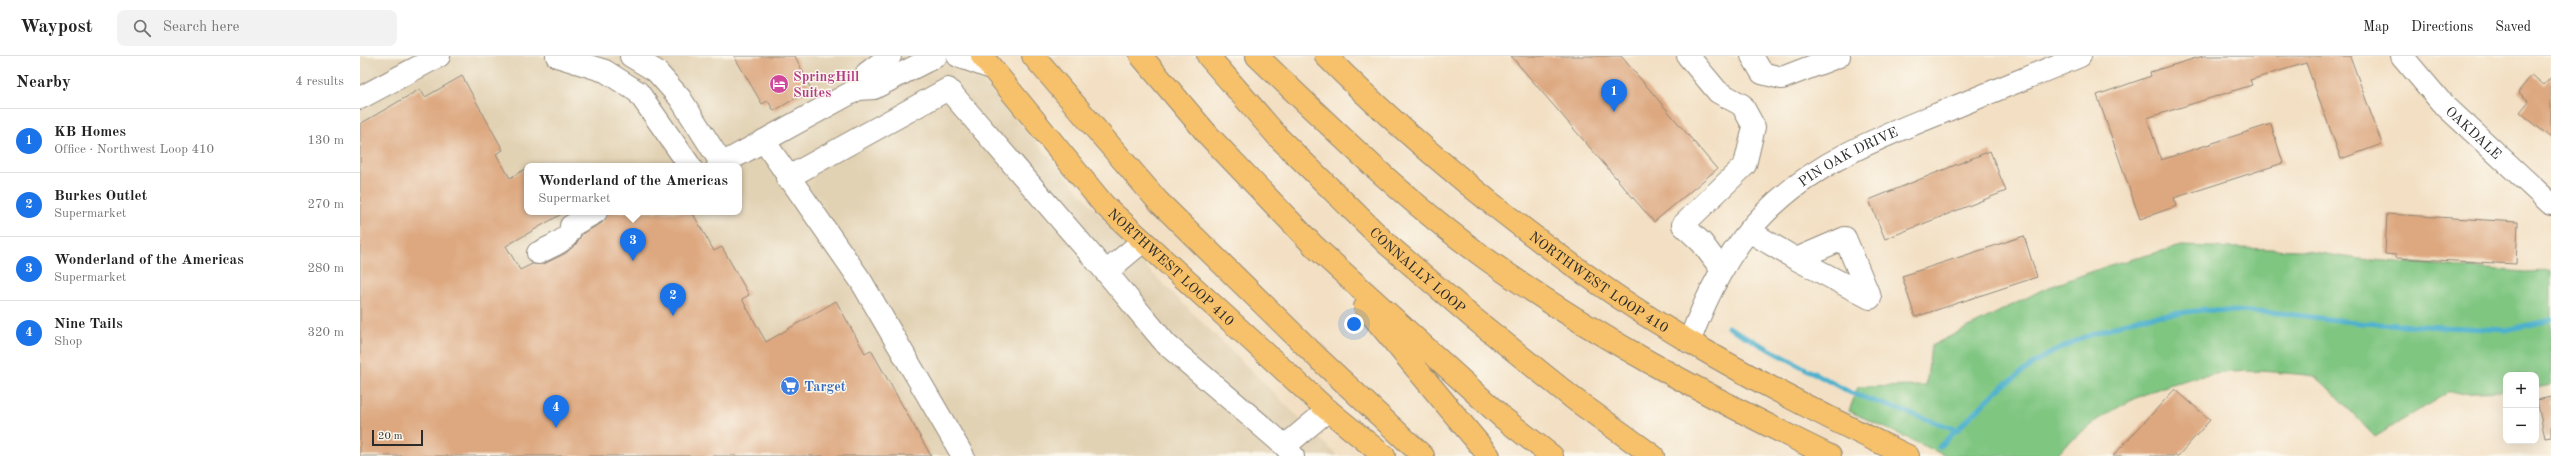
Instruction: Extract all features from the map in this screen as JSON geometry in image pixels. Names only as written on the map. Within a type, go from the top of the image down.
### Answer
[{"type":"main road","points":[[1033,56],[1157,200],[1320,360],[1423,456]]},
{"type":"main road","points":[[1141,56],[1208,135],[1314,246],[1489,456]]},
{"type":"main road","name":"CONNALLY LOOP","points":[[1208,56],[1280,138],[1387,244],[1472,317],[1574,399],[1653,456]]},
{"type":"main road","points":[[1257,56],[1388,181],[1471,247],[1607,338],[1663,370],[1830,456]]},
{"type":"main road","name":"NORTHWEST LOOP 410","points":[[1326,56],[1365,96],[1448,168],[1552,251],[1689,342],[1790,398],[1908,456]]},
{"type":"main road","name":"NORTHWEST LOOP 410","points":[[986,62],[1104,205],[1328,410],[1384,456]]},
{"type":"main road","points":[[1314,246],[1503,418],[1552,456]]},
{"type":"street","points":[[360,98],[439,56]]},
{"type":"street","points":[[557,56],[605,71],[638,92],[688,163]]},
{"type":"street","points":[[631,56],[656,71],[680,98],[719,163]]},
{"type":"street","points":[[858,89],[866,72],[890,56]]},
{"type":"street","points":[[724,163],[858,89],[874,88],[936,56]]},
{"type":"street","points":[[958,56],[986,62]]},
{"type":"street","points":[[1688,56],[1718,92],[1742,105],[1754,127],[1744,165],[1683,225],[1702,244],[1722,270]]},
{"type":"street","points":[[1752,56],[1762,73],[1782,78],[1808,62],[1839,56]]},
{"type":"street","name":"PIN OAK DRIVE","points":[[1689,342],[1702,308],[1722,270],[1749,231],[1788,191],[1842,154],[2080,56]]},
{"type":"street","name":"OAKDALE","points":[[2402,56],[2442,102],[2551,204]]},
{"type":"street","points":[[787,178],[948,89],[1166,344],[1289,451],[1328,410]]},
{"type":"street","points":[[764,141],[787,178],[861,281],[963,456]]},
{"type":"street","points":[[538,253],[567,236],[571,232],[571,226],[591,215]]},
{"type":"street","points":[[1749,231],[1796,259]]},
{"type":"street","points":[[1106,272],[1143,241]]},
{"type":"shaded area","points":[[360,56],[963,56],[980,78],[1144,265],[1338,456],[360,456]]},
{"type":"green space","points":[[2181,246],[2299,250],[2360,259],[2526,272],[2551,271],[2551,385],[2539,387],[2539,372],[2503,372],[2503,391],[2447,393],[2375,437],[2335,394],[2315,377],[2300,374],[2252,371],[2221,373],[2190,379],[2160,388],[2131,401],[2103,416],[2078,435],[2055,456],[1946,456],[1849,411],[1858,387],[1926,386],[1931,346],[2044,289],[2110,265]]},
{"type":"building","name":"SpringHill Suites","points":[[734,56],[795,56],[811,89],[774,111],[768,101],[762,104]]},
{"type":"building","points":[[1511,56],[1621,56],[1717,169],[1654,222]]},
{"type":"building","points":[[2203,56],[2350,56],[2382,144],[2341,159],[2306,63],[2250,80],[2252,85],[2147,118],[2161,160],[2271,124],[2283,163],[2174,198],[2177,206],[2140,219],[2097,95],[2151,76],[2150,72]]},
{"type":"building","points":[[2532,75],[2544,85],[2551,77],[2551,138],[2520,112],[2529,101],[2518,92]]},
{"type":"building","points":[[462,76],[503,150],[496,154],[510,178],[524,170],[524,215],[560,215],[506,246],[520,270],[532,264],[544,264],[566,253],[576,244],[582,234],[602,223],[606,215],[694,215],[714,251],[722,247],[749,295],[742,299],[766,342],[836,301],[865,353],[871,350],[931,456],[360,456],[360,124],[420,89],[425,97]]},
{"type":"building","points":[[1990,151],[2006,191],[1885,239],[1869,200]]},
{"type":"building","points":[[2387,214],[2518,222],[2516,264],[2396,258],[2396,255],[2385,254]]},
{"type":"building","points":[[2024,236],[2037,277],[1915,317],[1902,276]]},
{"type":"building","points":[[2175,389],[2210,420],[2178,456],[2113,456]]},
{"type":"building","points":[[2551,397],[2551,437],[2545,438],[2539,410],[2539,400]]},
{"type":"waterway","points":[[1939,447],[1999,389],[2043,357],[2082,338],[2139,318],[2203,310],[2280,313],[2360,323],[2506,330],[2551,320]]},
{"type":"waterway","points":[[1728,327],[1851,393],[1958,430]]},
{"type":"place","name":"SpringHill Suites","points":[[779,84]]},
{"type":"place","name":"KB Homes","points":[[1614,112]]},
{"type":"place","name":"Wonderland of the Americas","points":[[633,261]]},
{"type":"place","name":"Burkes Outlet","points":[[673,316]]},
{"type":"place","name":"Target","points":[[790,386]]},
{"type":"place","name":"Nine Tails","points":[[556,428]]}]
